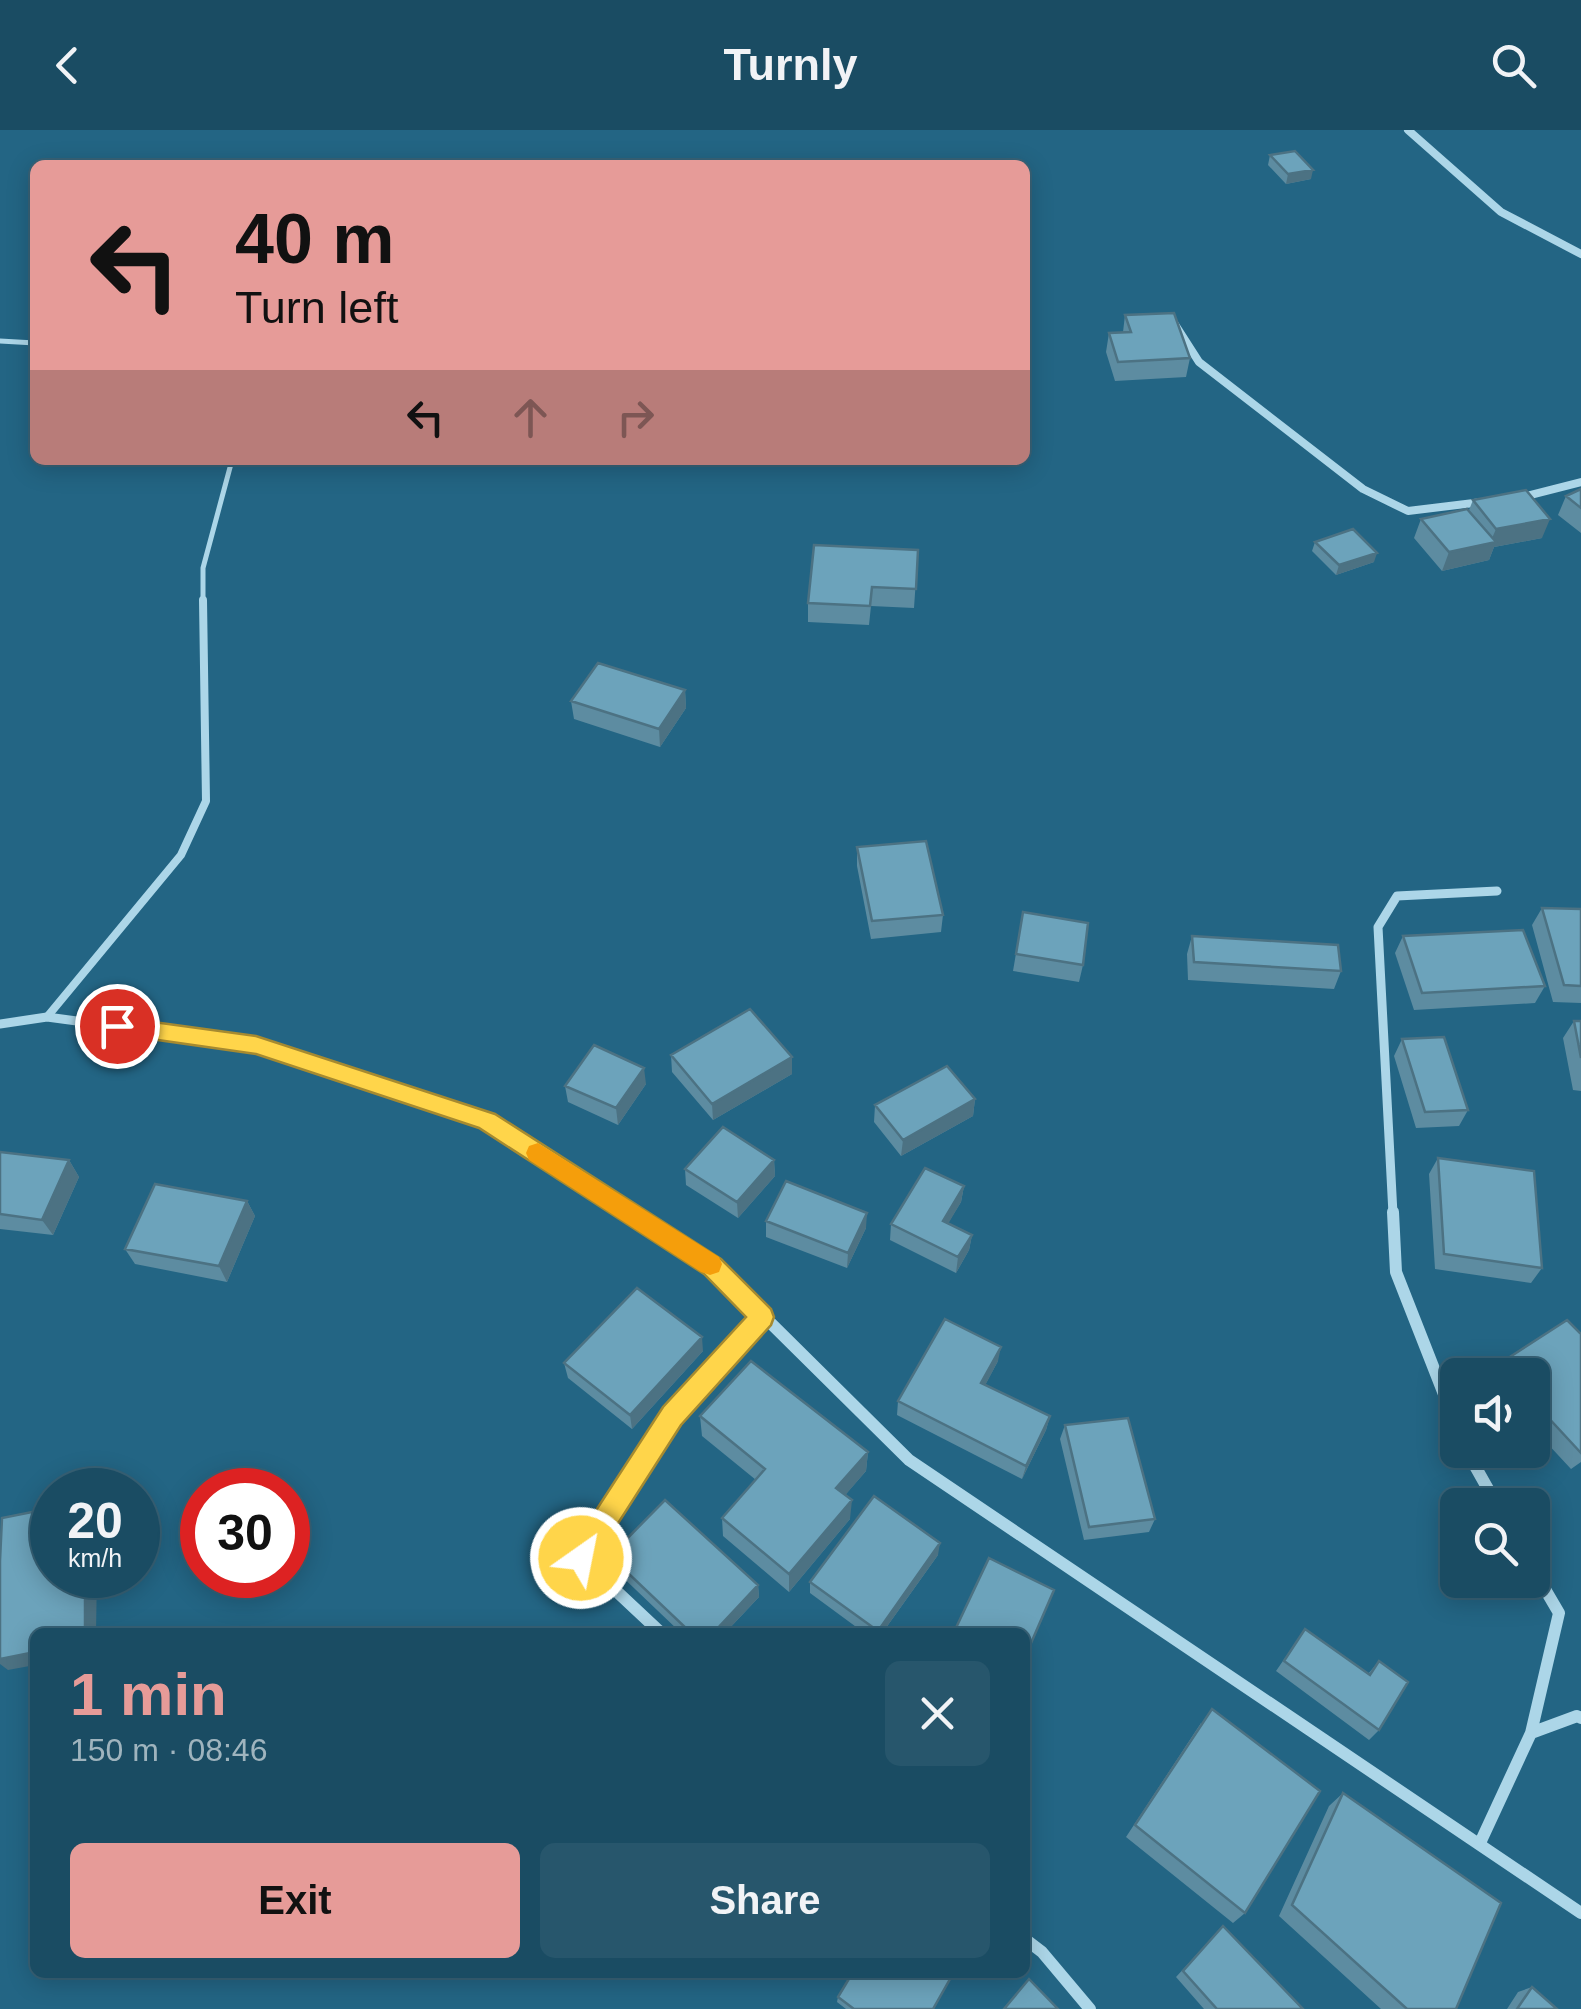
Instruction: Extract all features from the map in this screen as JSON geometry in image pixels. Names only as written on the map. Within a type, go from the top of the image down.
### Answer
[{"type":"street","points":[[1408,130],[1501,212],[1581,254]]},
{"type":"street","points":[[1174,322],[1199,362],[1363,489],[1408,510],[1496,501]]},
{"type":"street","points":[[1514,499],[1581,482]]},
{"type":"street","points":[[1440,1384],[1396,1272],[1378,927],[1397,896],[1497,891]]},
{"type":"street","points":[[0,1024],[48,1017],[256,1045],[487,1121],[713,1266],[909,1460],[1581,1913]]},
{"type":"street","points":[[656,1628],[581,1558],[672,1416],[762,1317]]},
{"type":"street","points":[[1480,1843],[1531,1733],[1559,1613],[1550,1597]]},
{"type":"street","points":[[1531,1733],[1577,1716],[1581,1718]]},
{"type":"street","points":[[1030,1943],[1090,2009]]},
{"type":"lane","points":[[0,341],[30,343]]},
{"type":"lane","points":[[48,1017],[181,855],[206,801],[203,568],[231,465]]},
{"type":"building","points":[[1295,151],[1313,170],[1288,174],[1270,155]]},
{"type":"building","points":[[1174,313],[1190,358],[1118,362],[1109,333],[1131,332],[1125,315]]},
{"type":"building","points":[[1581,489],[1581,508],[1566,496]]},
{"type":"building","points":[[1526,490],[1550,519],[1496,529],[1473,500]]},
{"type":"building","points":[[1467,509],[1496,542],[1449,552],[1421,519]]},
{"type":"building","points":[[1353,529],[1377,553],[1339,565],[1315,542]]},
{"type":"building","points":[[814,545],[918,550],[916,589],[872,587],[870,606],[808,603]]},
{"type":"building","points":[[598,663],[685,690],[659,729],[571,701]]},
{"type":"building","points":[[926,841],[943,915],[872,921],[857,847]]},
{"type":"building","points":[[1542,908],[1581,909],[1581,986],[1564,985]]},
{"type":"building","points":[[1023,912],[1088,923],[1083,965],[1016,954]]},
{"type":"building","points":[[1523,930],[1545,986],[1422,993],[1403,936]]},
{"type":"building","points":[[1192,936],[1338,945],[1341,971],[1194,962]]},
{"type":"building","points":[[750,1009],[792,1057],[712,1104],[671,1055]]},
{"type":"building","points":[[1574,1021],[1581,1021],[1581,1058]]},
{"type":"building","points":[[1444,1037],[1468,1110],[1425,1112],[1402,1039]]},
{"type":"building","points":[[594,1045],[644,1068],[616,1108],[565,1086]]},
{"type":"building","points":[[947,1066],[975,1099],[903,1140],[875,1105]]},
{"type":"building","points":[[723,1127],[774,1160],[737,1202],[685,1169]]},
{"type":"building","points":[[0,1152],[69,1160],[42,1220],[0,1214]]},
{"type":"building","points":[[1438,1158],[1534,1171],[1542,1268],[1444,1254]]},
{"type":"building","points":[[925,1168],[964,1186],[943,1221],[972,1235],[958,1257],[891,1224]]},
{"type":"building","points":[[786,1181],[867,1213],[848,1253],[766,1221]]},
{"type":"building","points":[[155,1184],[247,1201],[219,1266],[125,1249]]},
{"type":"building","points":[[637,1288],[702,1337],[630,1415],[564,1363]]},
{"type":"building","points":[[945,1319],[1001,1347],[981,1383],[1050,1416],[1026,1466],[898,1401]]},
{"type":"building","points":[[1567,1320],[1581,1334],[1581,1453],[1550,1419],[1550,1358],[1508,1358]]},
{"type":"building","points":[[751,1361],[868,1452],[836,1488],[852,1500],[789,1574],[722,1518],[765,1469],[700,1416]]},
{"type":"building","points":[[1128,1418],[1155,1519],[1089,1527],[1065,1425]]},
{"type":"building","points":[[874,1496],[940,1543],[880,1628],[874,1628],[810,1582]]},
{"type":"building","points":[[665,1500],[758,1585],[718,1628],[686,1628],[610,1556]]},
{"type":"building","points":[[30,1512],[30,1598],[85,1598],[85,1628],[30,1628],[30,1653],[0,1659],[2,1518]]},
{"type":"building","points":[[989,1558],[1054,1590],[1030,1645],[1030,1628],[956,1628]]},
{"type":"building","points":[[1305,1629],[1370,1675],[1379,1661],[1408,1682],[1379,1730],[1284,1661]]},
{"type":"building","points":[[1212,1709],[1320,1791],[1245,1913],[1135,1825]]},
{"type":"building","points":[[1343,1793],[1501,1903],[1456,2009],[1407,2009],[1292,1905]]},
{"type":"building","points":[[1223,1926],[1303,2009],[1217,2009],[1183,1971]]},
{"type":"building","points":[[849,1978],[951,1978],[933,2009],[854,2009],[838,1997]]},
{"type":"building","points":[[1029,1979],[1058,2009],[1004,2009]]},
{"type":"building","points":[[1532,1987],[1557,2009],[1517,2009]]},
{"type":"slow traffic","points":[[538,1153],[710,1264]]},
{"type":"route","points":[[117,1026],[256,1045],[487,1121],[713,1266],[762,1317],[672,1416],[581,1558]]}]
